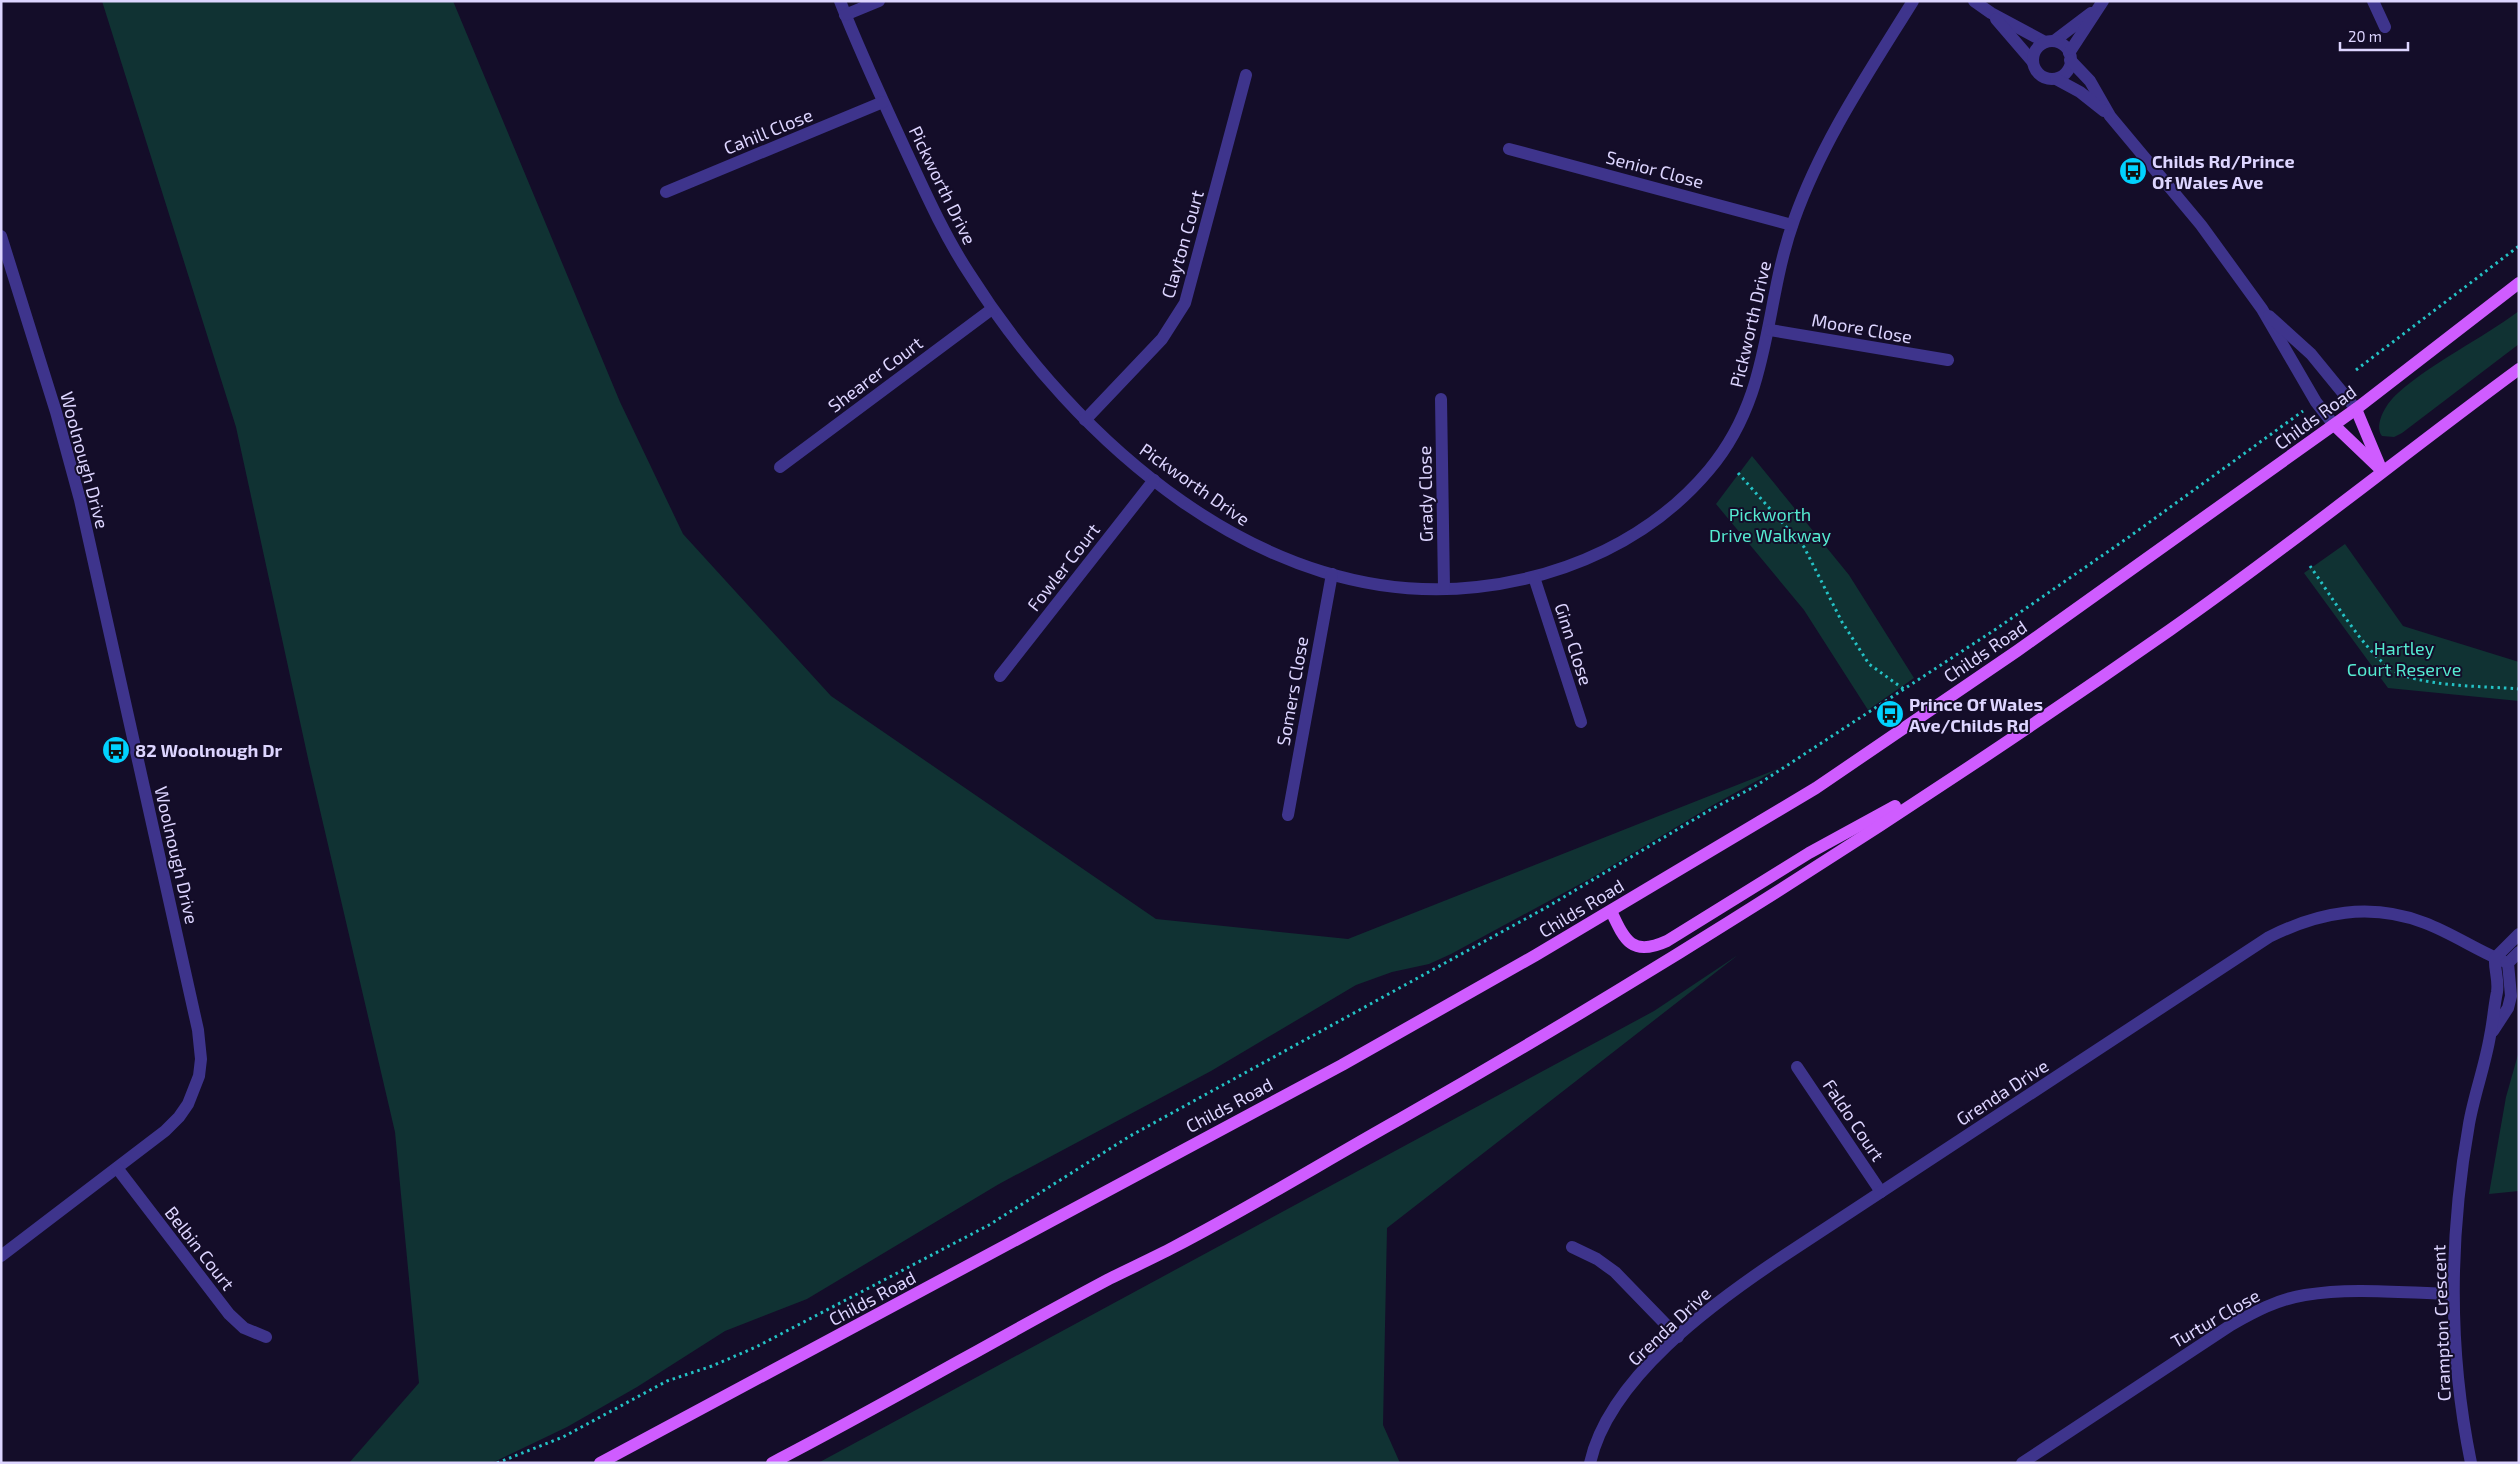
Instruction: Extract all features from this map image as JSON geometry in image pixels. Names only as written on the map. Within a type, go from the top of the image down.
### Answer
[{"type":"main road","name":"Childs Road","points":[[600,1463],[1342,1065],[1611,911],[1816,788],[2017,651],[2334,425],[2519,283]]},
{"type":"main road","points":[[772,1463],[1112,1277],[1177,1245],[1543,1037],[1726,924],[2171,630],[2292,543],[2382,472],[2519,369]]},
{"type":"main road","points":[[2356,409],[2382,472]]},
{"type":"main road","points":[[2334,425],[2382,472]]},
{"type":"main road","points":[[1611,911],[1628,943],[1640,949],[1653,948],[1873,816],[1933,788]]},
{"type":"street","name":"Pickworth Drive","points":[[840,1],[883,102],[944,230],[992,309],[1022,350],[1085,420],[1154,480],[1207,518],[1269,552],[1332,574],[1384,586],[1444,588],[1495,585],[1534,577],[1590,558],[1632,537],[1652,524],[1710,470],[1727,445],[1750,399],[1770,330],[1780,269],[1792,225],[1822,151],[1913,1]]},
{"type":"street","points":[[845,15],[879,1]]},
{"type":"street","points":[[1974,1],[1991,13],[2050,42],[2066,47],[2070,56],[2090,81],[2110,116],[2195,218],[2262,309],[2316,402],[2334,425]]},
{"type":"street","points":[[2373,1],[2384,27]]},
{"type":"street","points":[[2101,4],[2050,42],[2036,50],[2033,62],[2034,68],[2044,77],[2056,79],[2080,92],[2110,116]]},
{"type":"street","points":[[2056,79],[2067,72],[2070,56],[2101,4]]},
{"type":"street","points":[[1991,13],[2033,62]]},
{"type":"street","name":"Clayton Court","points":[[1085,420],[1162,339],[1185,303],[1246,75]]},
{"type":"street","name":"Cahill Close","points":[[666,192],[883,102]]},
{"type":"street","name":"Senior Close","points":[[1509,149],[1792,225]]},
{"type":"street","name":"Woolnough Drive","points":[[1,236],[56,412],[80,500],[200,1042],[199,1076],[188,1104],[165,1131],[1,1256]]},
{"type":"street","name":"Shearer Court","points":[[780,467],[992,309]]},
{"type":"street","points":[[2262,309],[2306,348],[2338,384],[2356,409]]},
{"type":"street","name":"Moore Close","points":[[1770,330],[1948,360]]},
{"type":"street","name":"Grady Close","points":[[1441,399],[1444,588]]},
{"type":"street","name":"Fowler Court","points":[[1000,676],[1154,480]]},
{"type":"street","name":"Somers Close","points":[[1288,815],[1332,574]]},
{"type":"street","name":"Ginn Close","points":[[1534,577],[1581,722]]},
{"type":"street","name":"Grenda Drive","points":[[1590,1463],[1594,1444],[1617,1402],[1644,1371],[1678,1337],[1742,1284],[2269,937],[2318,916],[2344,912],[2372,912],[2399,916],[2425,923],[2508,963]]},
{"type":"street","points":[[2495,958],[2519,934]]},
{"type":"street","points":[[2508,963],[2519,952]]},
{"type":"street","name":"Crampton Crescent","points":[[2471,1463],[2463,1427],[2457,1370],[2454,1294],[2455,1233],[2460,1181],[2469,1122],[2491,1035],[2498,983],[2495,958]]},
{"type":"street","name":"Crampton Crescent","points":[[2491,1035],[2508,1008],[2511,988],[2508,963]]},
{"type":"street","name":"Faldo Court","points":[[1797,1067],[1881,1192]]},
{"type":"street","name":"Belbin Court","points":[[116,1168],[229,1314],[244,1328],[266,1337]]},
{"type":"street","points":[[1572,1247],[1597,1259],[1615,1272],[1678,1337]]},
{"type":"street","name":"Turtur Close","points":[[2022,1463],[2231,1325],[2253,1312],[2278,1302],[2304,1295],[2332,1292],[2454,1294]]},
{"type":"path","points":[[2356,370],[2519,246]]},
{"type":"path","points":[[497,1463],[563,1436],[667,1381],[712,1366],[756,1347],[989,1224],[1130,1136],[1523,920],[1710,810],[1754,788],[1905,690],[2121,542],[2316,402]]},
{"type":"path","points":[[1738,473],[1804,547],[1842,622],[1869,664],[1905,690]]},
{"type":"path","points":[[2310,566],[2373,653],[2392,670],[2424,681],[2519,689]]},
{"type":"green space","points":[[102,1],[453,1],[620,402],[683,534],[831,696],[1156,919],[1348,939],[1780,768],[1713,805],[1593,877],[1451,954],[1429,964],[1392,972],[1356,985],[1211,1071],[999,1184],[807,1299],[725,1331],[637,1387],[567,1427],[492,1463],[349,1463],[419,1383],[395,1132],[309,763],[236,427]]},
{"type":"green space","points":[[2519,311],[2519,344],[2402,433],[2394,437],[2382,436],[2379,425],[2380,419],[2390,401],[2398,393],[2412,381]]},
{"type":"green space","name":"Pickworth Drive Walkway","points":[[1752,456],[1849,575],[1914,678],[1868,710],[1804,610],[1716,504]]},
{"type":"green space","name":"Hartley Court Reserve","points":[[2345,544],[2403,626],[2519,662],[2519,701],[2388,688],[2304,573]]},
{"type":"green space","points":[[1738,955],[1387,1228],[1383,1425],[1400,1463],[818,1463],[1654,1011]]},
{"type":"green space","points":[[2519,1051],[2519,1191],[2489,1194],[2506,1097]]},
{"type":"place","name":"Childs Rd/Prince Of Wales Ave","points":[[2133,171]]},
{"type":"place","name":"Prince Of Wales Ave/Childs Rd","points":[[1890,714]]},
{"type":"place","name":"82 Woolnough Dr","points":[[116,750]]}]
